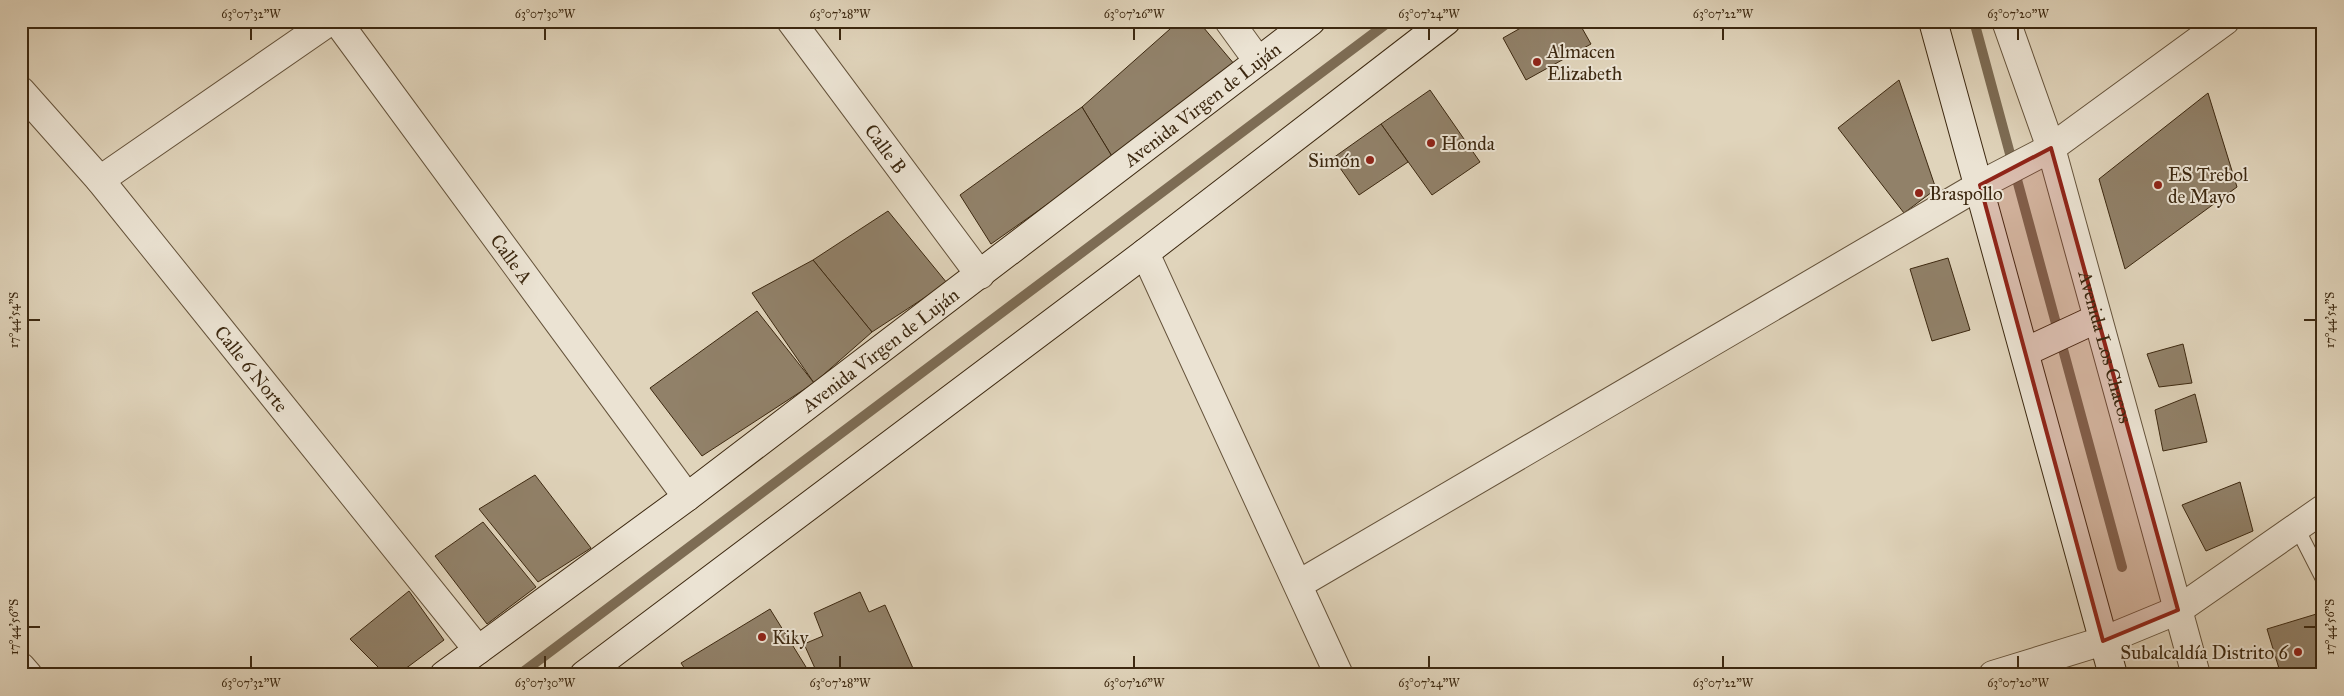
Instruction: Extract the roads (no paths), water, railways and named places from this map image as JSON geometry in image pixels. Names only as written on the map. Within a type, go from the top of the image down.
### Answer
[{"type":"street","points":[[100,180],[330,21]]},
{"type":"street","name":"Calle A","points":[[337,21],[688,497]]},
{"type":"street","name":"Calle B","points":[[791,21],[980,276]]},
{"type":"street","points":[[1229,21],[1258,62]]},
{"type":"street","name":"Avenida Virgen de Luján","points":[[444,675],[688,497],[980,276],[1311,21]]},
{"type":"street","points":[[584,675],[1145,253],[1446,21]]},
{"type":"street","points":[[1933,21],[1986,182],[2034,348],[2102,640],[2113,675]]},
{"type":"street","name":"Avenida Los Chacos","points":[[2006,21],[2088,323],[2178,610],[2196,675]]},
{"type":"street","points":[[1299,584],[1986,182],[2042,153],[2225,21]]},
{"type":"street","name":"Calle 6 Norte","points":[[21,91],[100,180],[478,650]]},
{"type":"street","points":[[1145,253],[1299,584],[1339,675]]},
{"type":"street","points":[[2034,348],[2088,323]]},
{"type":"street","points":[[1993,675],[2102,640],[2178,610],[2323,509]]},
{"type":"street","points":[[21,667],[28,675]]},
{"type":"lane","points":[[2296,528],[2323,579]]},
{"type":"waterway","points":[[519,675],[1390,21]]},
{"type":"waterway","points":[[1974,21],[2122,567]]},
{"type":"place","name":"Almacen Elizabeth","points":[[1537,62]]},
{"type":"place","name":"Honda","points":[[1431,143]]},
{"type":"place","name":"Simón","points":[[1370,160]]},
{"type":"place","name":"ES Trebol de Mayo","points":[[2158,185]]},
{"type":"place","name":"Braspollo","points":[[1919,193]]},
{"type":"place","name":"Kiky","points":[[762,637]]},
{"type":"place","name":"Subalcaldía Distrito 6","points":[[2298,652]]}]
